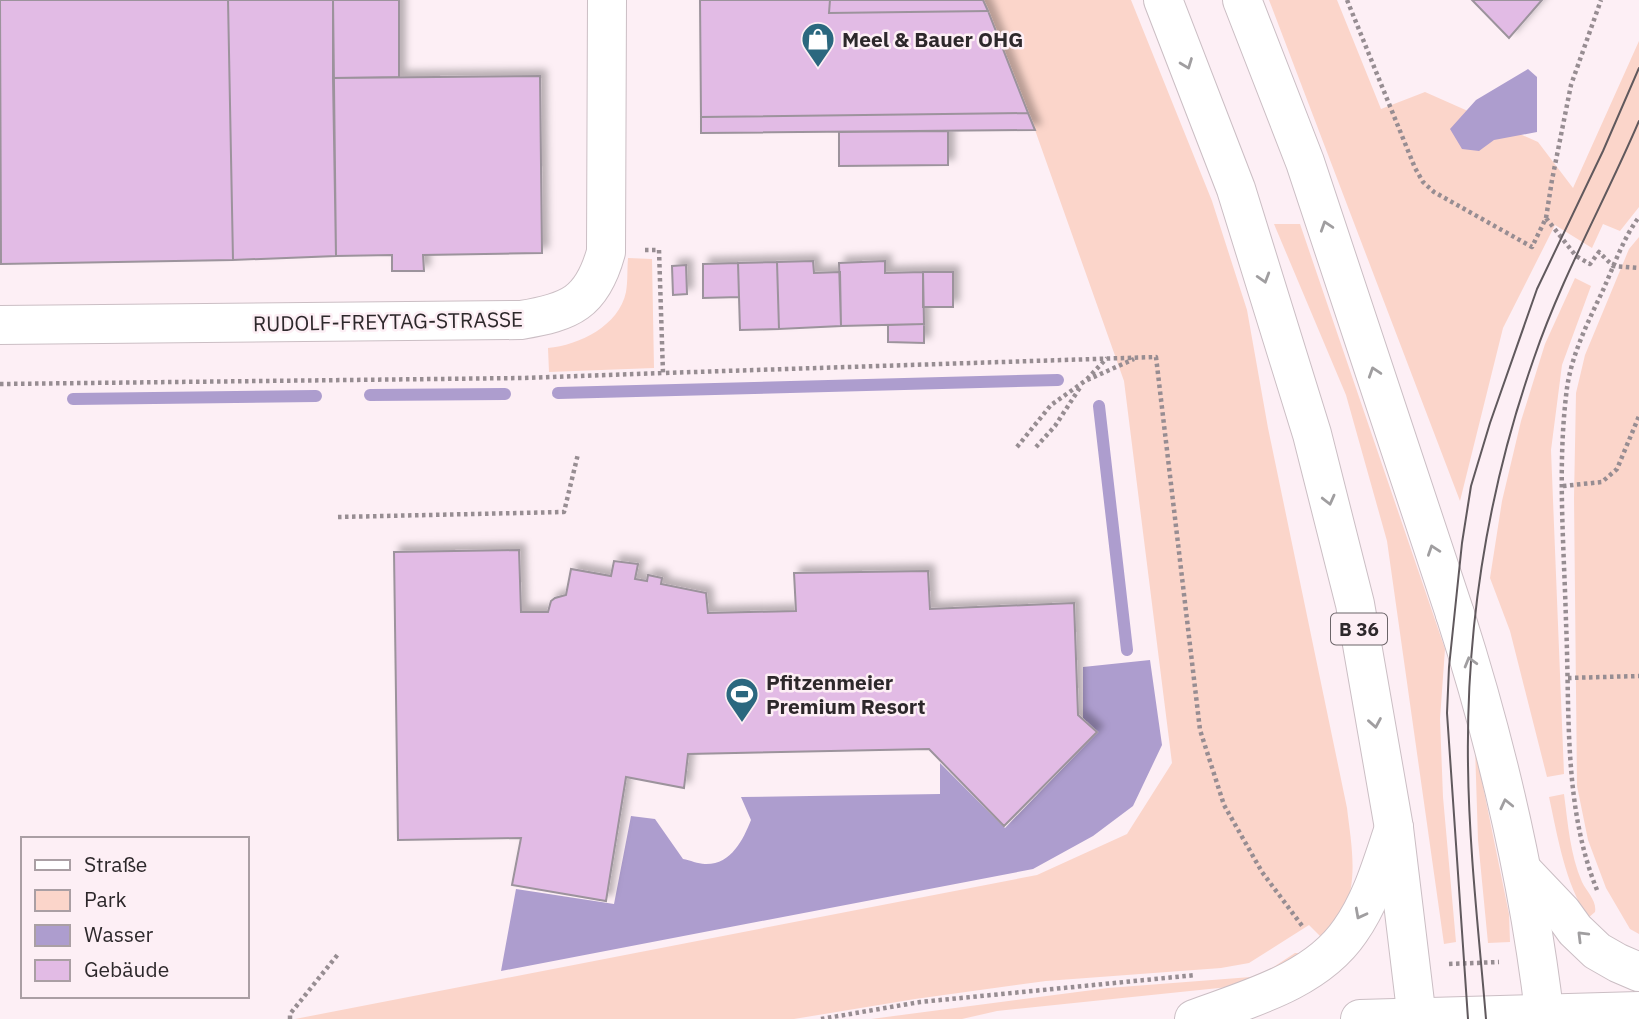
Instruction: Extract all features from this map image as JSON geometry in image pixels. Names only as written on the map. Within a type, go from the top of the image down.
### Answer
[{"type":"main road","name":"RUDOLF-FREYTAG-STRASSE","points":[[0,325],[521,320],[548,316],[568,308],[589,292],[601,271],[606,252],[607,16],[577,0]]},
{"type":"main road","name":"B 36","points":[[1163,0],[1236,190],[1312,434],[1355,604],[1394,828],[1416,1017]]},
{"type":"main road","points":[[1242,0],[1305,162],[1471,664],[1522,870],[1544,1016]]},
{"type":"main road","points":[[1194,1019],[1259,995],[1304,973],[1331,954],[1350,932],[1373,889],[1394,828]]},
{"type":"main road","points":[[1522,870],[1597,951],[1639,971]]},
{"type":"main road","points":[[1360,1019],[1544,1016],[1639,1010]]},
{"type":"path","points":[[1346,0],[1423,182],[1448,201],[1532,247],[1546,218],[1571,85],[1601,0]]},
{"type":"path","points":[[1599,895],[1590,874],[1573,802],[1562,442],[1567,386],[1575,354],[1613,266],[1639,217]]},
{"type":"path","points":[[1546,218],[1576,256],[1590,264],[1599,252],[1613,266],[1639,268]]},
{"type":"path","points":[[606,252],[659,250],[663,373]]},
{"type":"path","points":[[1017,447],[1051,405],[1085,381],[1140,357]]},
{"type":"path","points":[[0,384],[522,378],[1156,357],[1200,730],[1224,806],[1262,872],[1309,933]]},
{"type":"path","points":[[1036,447],[1055,426],[1085,381],[1107,358]]},
{"type":"path","points":[[1563,486],[1602,482],[1617,469],[1639,416]]},
{"type":"path","points":[[338,517],[564,512],[578,454]]},
{"type":"path","points":[[1568,678],[1639,676]]},
{"type":"path","points":[[290,1019],[290,1014],[339,953]]},
{"type":"path","points":[[821,1019],[920,1002],[1204,974]]},
{"type":"green space","points":[[983,0],[1131,0],[1212,201],[1247,310],[1268,428],[1347,808],[1352,848],[1351,888],[1343,913],[1326,942],[1309,925],[1249,963],[1221,968],[1046,981],[794,1019],[295,1019],[1037,875],[1127,834],[1172,763],[1124,381],[1035,130]]},
{"type":"green space","points":[[1269,0],[1337,0],[1381,109],[1425,92],[1538,142],[1573,188],[1639,41],[1639,207],[1620,231],[1603,224],[1592,248],[1555,225],[1503,328],[1460,501]]},
{"type":"green space","points":[[1274,224],[1300,224],[1445,649],[1440,719],[1443,797],[1456,942],[1444,944],[1387,541],[1346,395]]},
{"type":"green space","points":[[1639,237],[1639,934],[1630,929],[1606,888],[1588,840],[1577,786],[1574,498],[1576,393],[1585,355],[1629,249]]},
{"type":"green space","points":[[628,258],[652,259],[654,368],[549,372],[548,348],[584,338],[596,332],[615,315],[626,292]]},
{"type":"green space","points":[[1575,278],[1591,286],[1562,365],[1551,450],[1564,774],[1547,777],[1510,631],[1490,578],[1502,501],[1521,421],[1545,344]]},
{"type":"green space","points":[[1475,747],[1509,914],[1510,942],[1488,943],[1478,840]]},
{"type":"green space","points":[[1564,794],[1575,861],[1582,882],[1595,904],[1595,912],[1588,918],[1568,875],[1549,797]]},
{"type":"green space","points":[[1295,953],[1301,953],[1248,985],[997,1011],[962,1019],[871,1019],[1108,988],[1251,977],[1272,968]]},
{"type":"water","points":[[1528,69],[1537,77],[1537,132],[1494,140],[1479,151],[1462,149],[1450,129],[1476,100]]},
{"type":"water","points":[[1150,660],[1162,745],[1133,806],[1093,836],[1033,869],[501,971],[516,889],[614,904],[631,816],[655,819],[683,859],[702,864],[714,863],[735,850],[751,820],[741,797],[940,794],[940,763],[1005,828],[1098,732],[1083,718],[1083,667]]},
{"type":"building","points":[[0,0],[228,0],[233,260],[1,264]]},
{"type":"building","points":[[228,0],[333,0],[336,256],[233,260]]},
{"type":"building","points":[[333,0],[399,0],[399,77],[333,78]]},
{"type":"building","points":[[700,0],[830,0],[829,13],[988,11],[1028,113],[701,117]]},
{"type":"building","points":[[830,0],[983,0],[988,11],[829,13]]},
{"type":"building","points":[[1472,0],[1542,0],[1509,38]]},
{"type":"building","points":[[540,76],[542,253],[423,255],[424,271],[392,271],[392,255],[336,256],[333,78]]},
{"type":"building","points":[[1028,113],[1035,130],[701,133],[701,117]]},
{"type":"building","points":[[948,131],[948,165],[839,166],[839,132]]},
{"type":"building","points":[[813,261],[814,273],[840,272],[841,326],[779,329],[777,262]]},
{"type":"building","points":[[885,261],[885,273],[923,272],[924,324],[841,326],[839,263]]},
{"type":"building","points":[[777,262],[779,329],[740,330],[738,263]]},
{"type":"building","points":[[738,263],[739,297],[703,298],[703,264]]},
{"type":"building","points":[[686,265],[687,294],[673,295],[672,266]]},
{"type":"building","points":[[923,272],[953,272],[953,307],[923,307]]},
{"type":"building","points":[[924,324],[924,343],[888,342],[888,325]]},
{"type":"building","name":"Pfitzenmeier Premium Resort","points":[[519,550],[521,612],[548,612],[551,601],[566,595],[571,569],[611,576],[614,561],[638,564],[635,579],[647,581],[648,575],[662,578],[661,584],[706,593],[708,613],[796,611],[794,573],[928,571],[930,609],[1074,603],[1078,715],[1097,732],[1004,826],[929,749],[688,754],[684,788],[626,777],[606,901],[512,885],[521,838],[398,840],[394,552]]},
{"type":"waterway","points":[[558,393],[1058,380]]},
{"type":"waterway","points":[[370,395],[505,394]]},
{"type":"waterway","points":[[73,399],[316,396]]},
{"type":"waterway","points":[[1099,406],[1127,650]]},
{"type":"tram line","points":[[1468,1019],[1447,713],[1462,543],[1471,486],[1537,289],[1639,68]]},
{"type":"tram line","points":[[1486,1019],[1472,860],[1468,765],[1471,661],[1483,558],[1504,457],[1534,358],[1557,298],[1639,121]]},
{"type":"place","name":"Meel & Bauer OHG","points":[[818,69]]},
{"type":"place","name":"Pfitzenmeier Premium Resort","points":[[742,724]]}]
